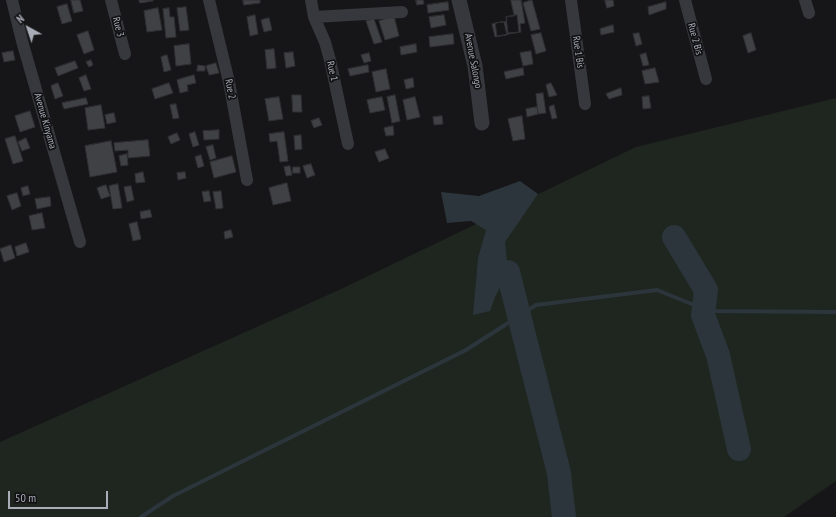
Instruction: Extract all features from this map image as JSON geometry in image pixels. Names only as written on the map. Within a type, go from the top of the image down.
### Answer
[{"type":"street","name":"Avenue Kinyama","points":[[12,0],[22,42],[80,242]]},
{"type":"street","name":"Rue 3","points":[[111,0],[124,54]]},
{"type":"street","name":"Rue 2","points":[[209,0],[229,82],[247,180]]},
{"type":"street","name":"Rue 1","points":[[311,0],[314,17],[325,42],[330,60],[348,144]]},
{"type":"street","name":"Avenue Salongo","points":[[459,0],[475,66],[482,123]]},
{"type":"street","name":"Rue 1 Bis","points":[[571,0],[585,104]]},
{"type":"street","name":"Rue 2 Bis","points":[[685,0],[706,79]]},
{"type":"street","points":[[805,0],[809,13]]},
{"type":"street","points":[[314,17],[402,12]]},
{"type":"shaded area","points":[[836,98],[836,481],[784,517],[0,517],[0,442],[339,290],[636,147]]},
{"type":"shaded area","points":[[520,181],[538,194],[505,242],[508,272],[495,297],[490,311],[473,315],[478,258],[486,230],[471,221],[447,223],[441,192],[479,196]]},
{"type":"building","points":[[71,0],[80,0],[83,11],[74,13]]},
{"type":"building","points":[[139,0],[153,0],[153,1],[140,3]]},
{"type":"building","points":[[243,0],[260,0],[260,3],[244,5]]},
{"type":"building","points":[[416,0],[423,0],[424,4],[417,5]]},
{"type":"building","points":[[511,0],[521,0],[525,23],[520,24],[521,32],[497,36],[495,23],[507,21],[506,17],[514,16]]},
{"type":"building","points":[[532,0],[540,29],[531,31],[523,3]]},
{"type":"building","points":[[605,0],[613,0],[614,6],[607,8]]},
{"type":"building","points":[[448,2],[449,10],[428,13],[427,5]]},
{"type":"building","points":[[666,2],[666,9],[649,15],[648,7]]},
{"type":"building","points":[[67,4],[72,21],[62,24],[57,7]]},
{"type":"building","points":[[186,7],[189,30],[180,31],[177,8]]},
{"type":"building","points":[[158,8],[162,30],[147,32],[144,11]]},
{"type":"building","points":[[169,8],[170,17],[174,17],[176,37],[166,38],[163,9]]},
{"type":"building","points":[[255,15],[258,34],[250,36],[247,17]]},
{"type":"building","points":[[444,15],[446,25],[431,28],[429,17]]},
{"type":"building","points":[[517,15],[519,32],[508,33],[506,17]]},
{"type":"building","points":[[394,16],[399,36],[385,40],[379,21]]},
{"type":"building","points":[[269,18],[272,30],[264,32],[261,20]]},
{"type":"building","points":[[374,19],[382,42],[374,44],[366,21]]},
{"type":"building","points":[[504,22],[507,35],[495,37],[492,24]]},
{"type":"building","points":[[613,25],[614,32],[601,35],[600,29]]},
{"type":"building","points":[[88,31],[94,50],[84,54],[77,35]]},
{"type":"building","points":[[541,33],[546,51],[536,54],[531,35]]},
{"type":"building","points":[[639,33],[642,44],[636,46],[633,34]]},
{"type":"building","points":[[751,33],[756,50],[748,53],[743,36]]},
{"type":"building","points":[[453,34],[454,44],[430,47],[429,37]]},
{"type":"building","points":[[189,44],[191,64],[176,66],[174,46]]},
{"type":"building","points":[[416,44],[417,52],[401,55],[400,47]]},
{"type":"building","points":[[274,49],[276,68],[267,69],[265,50]]},
{"type":"building","points":[[13,51],[15,60],[4,62],[2,53]]},
{"type":"building","points":[[531,51],[533,64],[523,66],[520,53]]},
{"type":"building","points":[[293,52],[295,66],[286,68],[284,53]]},
{"type":"building","points":[[369,53],[371,61],[364,63],[361,55]]},
{"type":"building","points":[[646,53],[649,65],[643,66],[640,55]]},
{"type":"building","points":[[167,55],[171,70],[164,72],[161,57]]},
{"type":"building","points":[[91,60],[93,65],[89,67],[86,62]]},
{"type":"building","points":[[75,61],[78,68],[58,76],[55,68]]},
{"type":"building","points":[[216,63],[219,73],[209,75],[206,66]]},
{"type":"building","points":[[198,65],[205,66],[205,71],[197,71]]},
{"type":"building","points":[[368,65],[369,72],[350,76],[348,69]]},
{"type":"building","points":[[523,68],[524,75],[506,79],[504,72]]},
{"type":"building","points":[[655,68],[659,82],[645,84],[642,71]]},
{"type":"building","points":[[386,69],[390,89],[376,92],[372,72]]},
{"type":"building","points":[[86,75],[91,89],[84,91],[79,78]]},
{"type":"building","points":[[194,75],[196,83],[187,85],[188,91],[180,93],[177,80]]},
{"type":"building","points":[[413,78],[414,87],[406,89],[404,80]]},
{"type":"building","points":[[58,83],[63,96],[55,99],[51,86]]},
{"type":"building","points":[[169,83],[173,93],[155,99],[152,89]]},
{"type":"building","points":[[551,83],[557,95],[549,97],[546,85]]},
{"type":"building","points":[[621,88],[622,95],[609,99],[606,94]]},
{"type":"building","points":[[543,93],[546,113],[538,114],[536,94]]},
{"type":"building","points":[[292,95],[301,95],[302,112],[293,112]]},
{"type":"building","points":[[395,95],[400,121],[392,123],[387,97]]},
{"type":"building","points":[[649,96],[651,108],[643,109],[642,97]]},
{"type":"building","points":[[279,97],[283,119],[269,121],[265,99]]},
{"type":"building","points":[[382,97],[385,110],[370,113],[367,100]]},
{"type":"building","points":[[415,97],[420,117],[407,120],[403,100]]},
{"type":"building","points":[[86,98],[88,104],[64,109],[62,103]]},
{"type":"building","points":[[176,104],[179,118],[173,119],[170,105]]},
{"type":"building","points":[[101,105],[105,128],[88,130],[85,108]]},
{"type":"building","points":[[554,105],[557,118],[552,119],[549,107]]},
{"type":"building","points":[[537,107],[538,114],[527,117],[526,109]]},
{"type":"building","points":[[30,111],[35,127],[20,132],[15,116]]},
{"type":"building","points":[[114,113],[116,122],[107,124],[105,115]]},
{"type":"building","points":[[442,116],[443,124],[434,125],[433,117]]},
{"type":"building","points":[[522,116],[525,139],[513,141],[508,119]]},
{"type":"building","points":[[319,118],[322,125],[314,128],[311,121]]},
{"type":"building","points":[[393,126],[394,135],[386,136],[384,128]]},
{"type":"building","points":[[219,130],[219,139],[204,140],[203,131]]},
{"type":"building","points":[[195,132],[199,145],[193,147],[189,134]]},
{"type":"building","points":[[284,132],[288,161],[280,162],[277,141],[270,142],[269,134]]},
{"type":"building","points":[[177,133],[180,140],[171,144],[168,137]]},
{"type":"building","points":[[301,135],[302,149],[295,150],[294,136]]},
{"type":"building","points":[[15,136],[23,161],[13,164],[5,139]]},
{"type":"building","points":[[26,138],[30,148],[22,151],[18,142]]},
{"type":"building","points":[[148,140],[150,156],[128,158],[128,150],[115,151],[114,143]]},
{"type":"building","points":[[111,141],[117,172],[90,177],[85,146]]},
{"type":"building","points":[[213,145],[216,158],[210,160],[206,147]]},
{"type":"building","points":[[385,149],[389,158],[379,162],[375,152]]},
{"type":"building","points":[[127,154],[128,165],[121,166],[119,156]]},
{"type":"building","points":[[201,155],[204,166],[198,168],[195,157]]},
{"type":"building","points":[[232,156],[236,172],[214,178],[210,162]]},
{"type":"building","points":[[311,164],[315,175],[307,178],[303,166]]},
{"type":"building","points":[[290,166],[292,175],[286,176],[284,167]]},
{"type":"building","points":[[293,167],[300,167],[300,173],[293,173]]},
{"type":"building","points":[[143,172],[145,182],[136,183],[135,174]]},
{"type":"building","points":[[185,172],[186,178],[178,180],[177,173]]},
{"type":"building","points":[[287,183],[291,201],[273,205],[269,188]]},
{"type":"building","points":[[118,184],[122,208],[113,209],[109,186]]},
{"type":"building","points":[[106,185],[110,196],[101,199],[97,188]]},
{"type":"building","points":[[28,186],[30,194],[23,196],[21,188]]},
{"type":"building","points":[[131,186],[134,200],[127,202],[124,187]]},
{"type":"building","points":[[209,191],[211,201],[204,202],[202,192]]},
{"type":"building","points":[[221,191],[223,208],[216,209],[213,192]]},
{"type":"building","points":[[17,193],[21,206],[12,210],[7,196]]},
{"type":"building","points":[[50,197],[51,206],[37,209],[35,199]]},
{"type":"building","points":[[150,210],[152,217],[141,219],[140,212]]},
{"type":"building","points":[[42,213],[45,228],[32,230],[29,216]]},
{"type":"building","points":[[137,222],[141,239],[133,241],[129,224]]},
{"type":"building","points":[[231,230],[233,237],[225,239],[224,232]]},
{"type":"building","points":[[26,243],[29,252],[17,256],[15,247]]},
{"type":"building","points":[[11,245],[15,258],[4,262],[0,249]]},
{"type":"waterway","points":[[674,237],[706,290],[703,315],[718,355],[739,449]]},
{"type":"waterway","points":[[508,272],[559,473],[564,517]]},
{"type":"waterway","points":[[141,517],[173,496],[466,350],[536,305],[657,290],[709,311],[836,312]]}]
